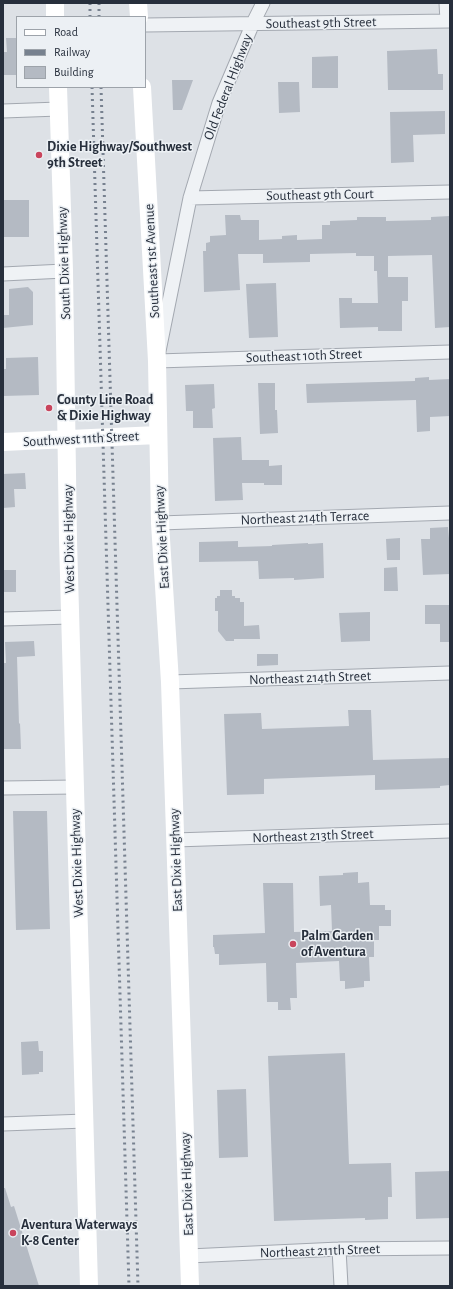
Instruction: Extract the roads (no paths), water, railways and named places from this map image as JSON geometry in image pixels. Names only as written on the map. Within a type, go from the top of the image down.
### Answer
[{"type":"main road","points":[[55,3],[56,16]]},
{"type":"main road","points":[[138,3],[139,16]]},
{"type":"main road","name":"South Dixie Highway","points":[[58,88],[68,439]]},
{"type":"main road","name":"Southeast 1st Avenue","points":[[142,88],[158,361],[158,435]]},
{"type":"main road","name":"Southwest 11th Street","points":[[3,442],[158,435]]},
{"type":"main road","name":"East Dixie Highway","points":[[158,435],[160,523],[170,682],[190,1286]]},
{"type":"main road","name":"West Dixie Highway","points":[[68,439],[68,540],[89,1286]]},
{"type":"street","name":"Old Federal Highway","points":[[158,361],[190,198],[219,103],[252,23],[264,3]]},
{"type":"street","points":[[446,3],[448,21]]},
{"type":"street","name":"Southeast 9th Street","points":[[146,25],[448,21]]},
{"type":"street","points":[[3,111],[59,109]]},
{"type":"street","name":"Southeast 9th Court","points":[[190,198],[450,192]]},
{"type":"street","points":[[3,274],[64,271]]},
{"type":"street","name":"Southeast 10th Street","points":[[158,361],[450,352]]},
{"type":"street","name":"Northeast 214th Terrace","points":[[160,523],[450,513]]},
{"type":"street","points":[[3,619],[70,617]]},
{"type":"street","name":"Northeast 214th Street","points":[[170,682],[450,673]]},
{"type":"street","points":[[3,788],[75,787]]},
{"type":"street","name":"Northeast 213th Street","points":[[175,840],[450,831]]},
{"type":"street","points":[[3,1124],[85,1121]]},
{"type":"street","name":"Northeast 211th Street","points":[[189,1256],[338,1249],[450,1248]]},
{"type":"street","points":[[338,1249],[341,1286]]},
{"type":"railway","points":[[90,3],[90,16]]},
{"type":"railway","points":[[99,3],[99,16]]},
{"type":"railway","points":[[92,88],[129,1286]]},
{"type":"railway","points":[[101,88],[138,1286]]},
{"type":"place","name":"Dixie Highway/Southwest 9th Street","points":[[39,155]]},
{"type":"place","name":"County Line Road & Dixie Highway","points":[[49,408]]},
{"type":"place","name":"Palm Garden of Aventura","points":[[293,944]]},
{"type":"place","name":"Aventura Waterways K-8 Center","points":[[13,1233]]}]
